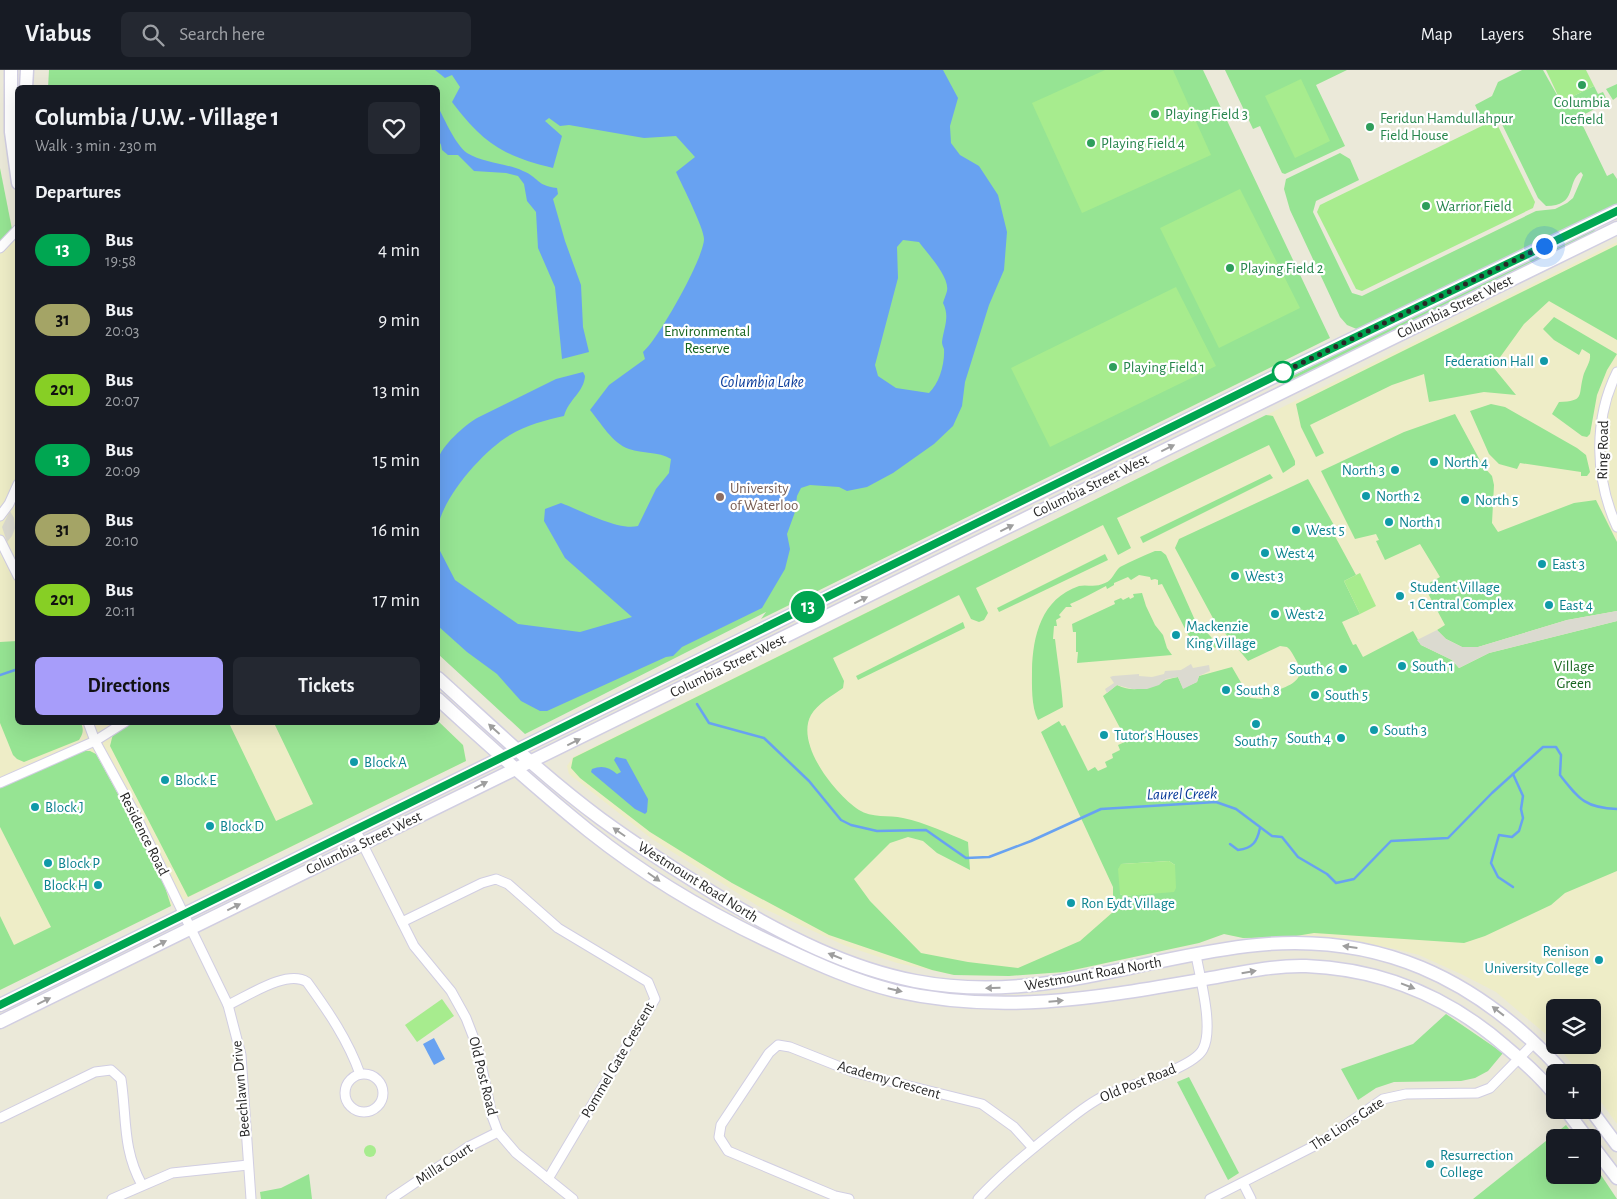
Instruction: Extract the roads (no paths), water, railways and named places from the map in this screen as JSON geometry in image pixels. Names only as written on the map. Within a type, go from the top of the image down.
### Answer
[{"type":"main road","points":[[11,70],[11,132],[15,161]]},
{"type":"main road","points":[[26,85],[27,70]]},
{"type":"main road","name":"Columbia Street West","points":[[0,1005],[1326,351],[1617,211]]},
{"type":"main road","name":"Columbia Street West","points":[[0,1022],[1617,228]]},
{"type":"main road","name":"Westmount Road North","points":[[440,680],[530,762],[599,818],[656,858],[759,920],[799,941],[851,962],[910,980],[979,988],[1023,987],[1067,981],[1246,946],[1285,943],[1324,944],[1390,956],[1466,988],[1492,1006],[1535,1042],[1556,1064]]},
{"type":"main road","name":"Westmount Road North","points":[[440,701],[502,757],[591,832],[669,887],[751,933],[838,973],[891,990],[937,1000],[982,1004],[1024,1004],[1078,999],[1266,968],[1305,966],[1372,974],[1409,985],[1449,1004],[1487,1030],[1546,1084]]},
{"type":"main road","points":[[1598,1119],[1617,1145]]},
{"type":"main road","points":[[1601,1157],[1617,1178]]},
{"type":"street","points":[[0,248],[15,232]]},
{"type":"street","name":"Ring Road","points":[[1617,372],[1607,396],[1600,448],[1602,485],[1608,509],[1617,527]]},
{"type":"street","points":[[0,516],[12,500],[15,492]]},
{"type":"street","points":[[0,540],[15,570]]},
{"type":"street","name":"Residence Road","points":[[89,725],[94,740],[135,814],[190,928]]},
{"type":"street","points":[[0,782],[94,740],[120,725]]},
{"type":"street","name":"Old Post Road","points":[[356,831],[414,946],[450,991],[466,1018],[478,1049],[492,1116],[498,1132],[516,1154],[573,1199]]},
{"type":"street","name":"Pommel Gate Crescent","points":[[402,922],[482,883],[496,879],[508,884],[558,928],[648,982],[653,989],[655,999],[548,1179]]},
{"type":"street","name":"Beechlawn Drive","points":[[190,928],[228,1005],[241,1055],[251,1199]]},
{"type":"street","name":"Old Post Road","points":[[978,1199],[997,1179],[1033,1148],[1086,1106],[1104,1096],[1177,1068],[1202,1051],[1206,1042],[1207,1024],[1196,955]]},
{"type":"street","points":[[228,1005],[285,977],[302,978],[307,982],[338,1027],[352,1051],[360,1074]]},
{"type":"street","name":"The Lions Gate","points":[[1210,1199],[1320,1143],[1383,1098],[1406,1094],[1477,1093],[1490,1088],[1535,1042]]},
{"type":"street","name":"Academy Crescent","points":[[849,1199],[835,1196],[728,1150],[719,1137],[721,1126],[769,1053],[778,1045],[790,1047],[852,1072],[982,1104],[1014,1127],[1033,1148]]},
{"type":"street","points":[[0,1118],[95,1072],[111,1070],[121,1079],[124,1128],[129,1154],[142,1185]]},
{"type":"street","points":[[360,1074],[371,1075],[382,1087],[382,1100],[374,1110],[357,1111],[346,1101],[345,1089],[348,1082],[360,1074]]},
{"type":"street","name":"Milla Court","points":[[391,1199],[468,1147],[498,1132]]},
{"type":"street","points":[[112,1199],[172,1173],[248,1165]]},
{"type":"street","points":[[1243,1183],[1251,1199]]},
{"type":"water","name":"Columbia Lake","points":[[435,70],[943,70],[958,98],[950,126],[951,143],[960,155],[979,166],[998,195],[1007,232],[1004,270],[989,305],[965,382],[962,406],[953,426],[934,444],[893,473],[867,487],[847,491],[839,487],[810,485],[801,488],[787,534],[790,549],[785,569],[762,608],[682,647],[673,656],[666,657],[547,711],[540,711],[521,701],[497,674],[467,652],[440,628],[440,551],[455,580],[518,624],[580,632],[632,617],[565,558],[544,521],[545,509],[561,503],[620,526],[638,526],[656,489],[669,473],[671,459],[666,456],[634,451],[623,446],[612,437],[590,410],[609,385],[645,359],[643,352],[669,316],[697,263],[704,239],[703,233],[676,172],[695,157],[676,136],[644,138],[569,125],[560,126],[549,118],[545,121],[562,136],[553,168],[521,159],[507,153],[484,138],[463,116],[452,102],[460,87],[452,75],[445,78]],"holes":[[[903,240],[919,242],[942,272],[947,285],[947,291],[943,303],[946,322],[942,342],[944,349],[941,373],[929,393],[896,388],[878,376],[875,365],[898,278],[897,247]]]},
{"type":"water","points":[[440,111],[454,138],[467,153],[480,159],[516,168],[545,185],[557,188],[558,194],[553,199],[565,241],[581,285],[583,327],[589,352],[562,359],[555,287],[538,248],[536,212],[527,201],[524,184],[518,176],[506,173],[474,171],[458,155],[448,155],[442,150]]},
{"type":"water","points":[[583,372],[585,376],[582,387],[569,405],[564,416],[523,428],[499,442],[477,463],[456,489],[440,519],[440,454],[454,436],[477,418],[556,379]]},
{"type":"water","points":[[616,757],[626,759],[648,799],[647,812],[645,814],[635,809],[591,772],[592,769],[602,767],[608,768],[617,774],[621,772],[614,760]]},
{"type":"water","points":[[434,1038],[445,1059],[434,1065],[423,1044]]},
{"type":"waterway","points":[[0,675],[15,670]]},
{"type":"waterway","name":"Laurel Creek","points":[[697,704],[709,723],[764,738],[809,781],[841,820],[851,825],[877,831],[926,830],[966,858],[989,857],[1031,841],[1101,809],[1216,802],[1236,809],[1272,836],[1282,837],[1298,857],[1327,874],[1336,883],[1354,879],[1391,841],[1448,838],[1492,793],[1543,747],[1556,747],[1561,755],[1560,775],[1578,796],[1597,807],[1617,809]]},
{"type":"waterway","points":[[1513,774],[1523,796],[1521,809],[1523,818],[1519,831],[1512,837],[1499,835],[1491,863],[1498,877],[1513,887]]},
{"type":"waterway","points":[[1230,844],[1238,850],[1251,846],[1256,841],[1260,828]]},
{"type":"place","name":"Columbia Icefield","points":[[1582,85]]},
{"type":"place","name":"Playing Field 3","points":[[1155,114]]},
{"type":"place","name":"Feridun Hamdullahpur Field House","points":[[1370,127]]},
{"type":"place","name":"Playing Field 4","points":[[1091,143]]},
{"type":"place","name":"Warrior Field","points":[[1426,206]]},
{"type":"place","name":"Playing Field 2","points":[[1230,268]]},
{"type":"place","name":"Federation Hall","points":[[1544,361]]},
{"type":"place","name":"Playing Field 1","points":[[1113,367]]},
{"type":"place","name":"North 4","points":[[1434,462]]},
{"type":"place","name":"North 3","points":[[1395,470]]},
{"type":"place","name":"North 2","points":[[1366,496]]},
{"type":"place","name":"University of Waterloo","points":[[720,497]]},
{"type":"place","name":"North 5","points":[[1465,500]]},
{"type":"place","name":"North 1","points":[[1389,522]]},
{"type":"place","name":"West 5","points":[[1296,530]]},
{"type":"place","name":"West 4","points":[[1265,553]]},
{"type":"place","name":"East 3","points":[[1542,564]]},
{"type":"place","name":"West 3","points":[[1235,576]]},
{"type":"place","name":"Student Village 1 Central Complex","points":[[1400,596]]},
{"type":"place","name":"East 4","points":[[1549,605]]},
{"type":"place","name":"West 2","points":[[1275,614]]},
{"type":"place","name":"Mackenzie King Village","points":[[1176,635]]},
{"type":"place","name":"South 1","points":[[1402,666]]},
{"type":"place","name":"South 6","points":[[1343,669]]},
{"type":"place","name":"South 8","points":[[1226,690]]},
{"type":"place","name":"South 5","points":[[1315,695]]},
{"type":"place","name":"South 7","points":[[1256,724]]},
{"type":"place","name":"South 3","points":[[1374,730]]},
{"type":"place","name":"Tutor's Houses","points":[[1104,735]]},
{"type":"place","name":"South 4","points":[[1341,738]]},
{"type":"place","name":"Block A","points":[[354,762]]},
{"type":"place","name":"Block E","points":[[165,780]]},
{"type":"place","name":"Block J","points":[[35,807]]},
{"type":"place","name":"Block D","points":[[210,826]]},
{"type":"place","name":"Block P","points":[[48,863]]},
{"type":"place","name":"Block H","points":[[98,885]]},
{"type":"place","name":"Ron Eydt Village","points":[[1071,903]]},
{"type":"place","name":"Renison University College","points":[[1599,960]]},
{"type":"place","name":"Resurrection College","points":[[1430,1164]]},
{"type":"park label","name":"Environmental Reserve","points":[[707,340]]},
{"type":"park label","name":"Village Green","points":[[1574,674]]}]
